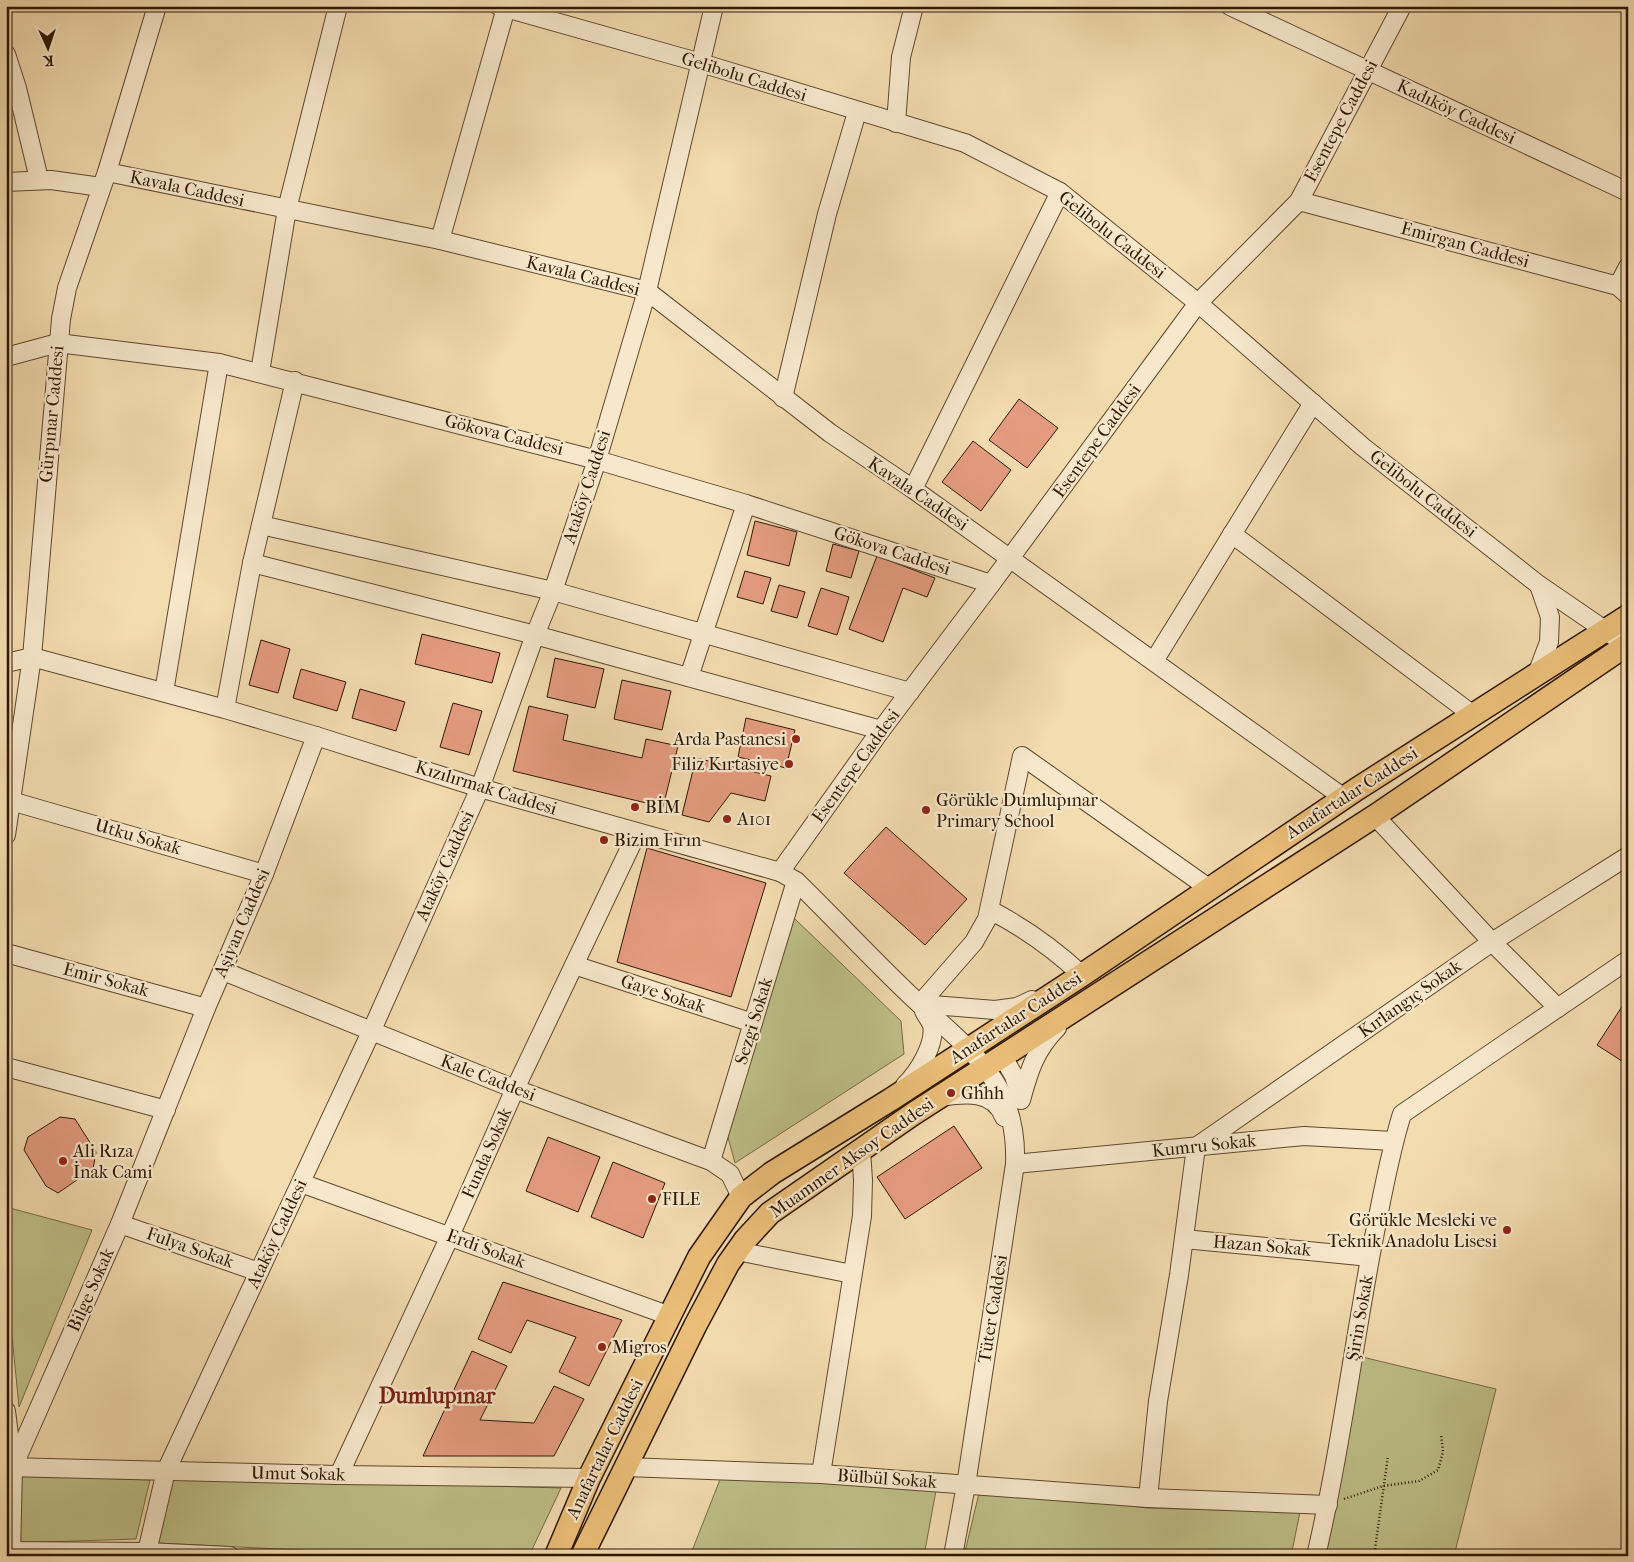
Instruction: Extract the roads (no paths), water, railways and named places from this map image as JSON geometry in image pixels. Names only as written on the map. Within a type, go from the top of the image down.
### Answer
[{"type":"main road","name":"Anafartalar Caddesi","points":[[556,1556],[589,1478],[700,1257],[741,1197],[772,1173],[890,1100],[1082,975],[1344,798],[1628,616]]},
{"type":"main road","name":"Anafartalar Caddesi","points":[[994,1063],[1375,816],[1627,645]]},
{"type":"main road","name":"Muammer Aksoy Caddesi","points":[[582,1556],[695,1326],[728,1264],[745,1240],[770,1214],[861,1150],[994,1063]]},
{"type":"street","name":"Gürpınar Caddesi","points":[[6,835],[32,657],[58,343],[67,288],[104,179],[157,6]]},
{"type":"street","points":[[260,372],[287,209],[338,6]]},
{"type":"street","name":"Ataköy Caddesi","points":[[146,1554],[166,1471],[371,1032],[480,788],[553,590],[598,460],[647,291],[714,6]]},
{"type":"street","points":[[896,123],[901,57],[914,6]]},
{"type":"street","name":"Kadıköy Caddesi","points":[[1230,6],[1628,192]]},
{"type":"street","name":"Esentepe Caddesi","points":[[780,872],[881,730],[1198,303],[1300,201],[1402,6]]},
{"type":"street","points":[[440,240],[502,7]]},
{"type":"street","name":"Gelibolu Caddesi","points":[[502,7],[701,63],[857,112],[966,143],[1060,192],[1198,303],[1363,447],[1540,585],[1627,645]]},
{"type":"street","points":[[6,54],[17,88],[38,180]]},
{"type":"street","points":[[783,398],[827,214],[857,112]]},
{"type":"street","name":"Kavala Caddesi","points":[[6,182],[104,179],[287,209],[440,240],[647,291],[837,439],[913,489],[1344,798]]},
{"type":"street","points":[[913,489],[1060,192]]},
{"type":"street","name":"Emirgan Caddesi","points":[[1300,201],[1623,291]]},
{"type":"street","points":[[1623,291],[1628,267]]},
{"type":"street","name":"Gökova Caddesi","points":[[6,357],[58,343],[219,363],[260,372],[598,460],[746,504],[991,584]]},
{"type":"street","points":[[164,692],[219,363]]},
{"type":"street","points":[[225,709],[252,563],[295,381]]},
{"type":"street","points":[[1154,662],[1313,403]]},
{"type":"street","points":[[689,677],[746,504]]},
{"type":"street","points":[[261,526],[553,590],[910,692]]},
{"type":"street","points":[[1232,534],[1473,715]]},
{"type":"street","points":[[252,563],[535,635],[881,730]]},
{"type":"street","points":[[1537,674],[1549,642],[1550,617],[1540,585]]},
{"type":"street","name":"Kızılırmak Caddesi","points":[[6,663],[32,657],[164,692],[316,736],[480,788],[780,872],[796,880],[920,1004]]},
{"type":"street","name":"Aşiyan Caddesi","points":[[166,1110],[206,1008],[264,874],[316,736]]},
{"type":"street","points":[[920,1004],[979,935],[987,919],[1022,756],[1210,889]]},
{"type":"street","name":"Utku Sokak","points":[[11,801],[264,874]]},
{"type":"street","points":[[1375,816],[1492,942],[1558,1008]]},
{"type":"street","name":"Funda Sokak","points":[[339,1475],[450,1236],[515,1089],[637,833]]},
{"type":"street","name":"Kırlangıç Sokak","points":[[1196,1148],[1492,942],[1628,856]]},
{"type":"street","name":"Sezgi Sokak","points":[[711,1161],[796,880]]},
{"type":"street","points":[[920,1004],[994,1010],[1017,1007],[1082,975],[1041,940],[990,910]]},
{"type":"street","name":"Emir Sokak","points":[[6,953],[206,1008]]},
{"type":"street","name":"Şirin Sokak","points":[[1316,1556],[1328,1505],[1370,1257],[1393,1141],[1402,1114],[1628,960]]},
{"type":"street","name":"Gaye Sokak","points":[[574,966],[753,1023]]},
{"type":"street","name":"Kale Caddesi","points":[[222,971],[515,1089],[711,1161],[730,1174],[741,1197]]},
{"type":"street","points":[[920,1004],[969,1049],[1014,1076],[1021,1100],[1022,1122],[1015,1145]]},
{"type":"street","points":[[890,1100],[914,1077],[924,1061],[930,1041],[932,1025],[920,1004]]},
{"type":"street","points":[[1021,1100],[1034,1057],[1044,1041],[1075,1010]]},
{"type":"street","name":"Tüter Caddesi","points":[[953,1556],[966,1485],[1015,1164],[1015,1145],[1011,1117],[999,1088],[994,1063]]},
{"type":"street","points":[[6,1067],[166,1110]]},
{"type":"street","points":[[940,1097],[976,1094],[991,1099],[1002,1110],[1015,1145]]},
{"type":"street","name":"Bilge Sokak","points":[[9,1467],[120,1224],[166,1110]]},
{"type":"street","name":"Kumru Sokak","points":[[1015,1164],[1196,1148],[1304,1136],[1393,1141]]},
{"type":"street","points":[[1148,1498],[1158,1401],[1184,1239],[1196,1148]]},
{"type":"street","points":[[821,1474],[862,1216],[864,1180],[861,1150]]},
{"type":"street","name":"Erdi Sokak","points":[[301,1183],[670,1316]]},
{"type":"street","name":"Fulya Sokak","points":[[120,1224],[259,1272]]},
{"type":"street","name":"Hazan Sokak","points":[[1184,1239],[1370,1257]]},
{"type":"street","points":[[737,1251],[852,1274]]},
{"type":"street","points":[[6,1412],[9,1467],[9,1553],[230,1556]]},
{"type":"street","name":"Umut Sokak","points":[[9,1467],[339,1475],[589,1478]]},
{"type":"street","name":"Bülbül Sokak","points":[[625,1467],[821,1474],[1148,1498],[1328,1505]]},
{"type":"place","name":"Arda Pastanesi","points":[[796,739]]},
{"type":"place","name":"Filiz Kırtasiye","points":[[789,764]]},
{"type":"place","name":"BİM","points":[[635,807]]},
{"type":"place","name":"Görükle Dumlupınar Primary School","points":[[926,810]]},
{"type":"place","name":"A101","points":[[727,819]]},
{"type":"place","name":"Bizim Fırın","points":[[604,840]]},
{"type":"place","name":"Ghhh","points":[[951,1093]]},
{"type":"place","name":"Ali Rıza İnak Cami","points":[[63,1161]]},
{"type":"place","name":"FILE","points":[[652,1199]]},
{"type":"place","name":"Görükle Mesleki ve Teknik Anadolu Lisesi","points":[[1507,1230]]},
{"type":"place","name":"Migros","points":[[602,1347]]},
{"type":"district","name":"Dumlupınar","points":[[437,1396]]}]
